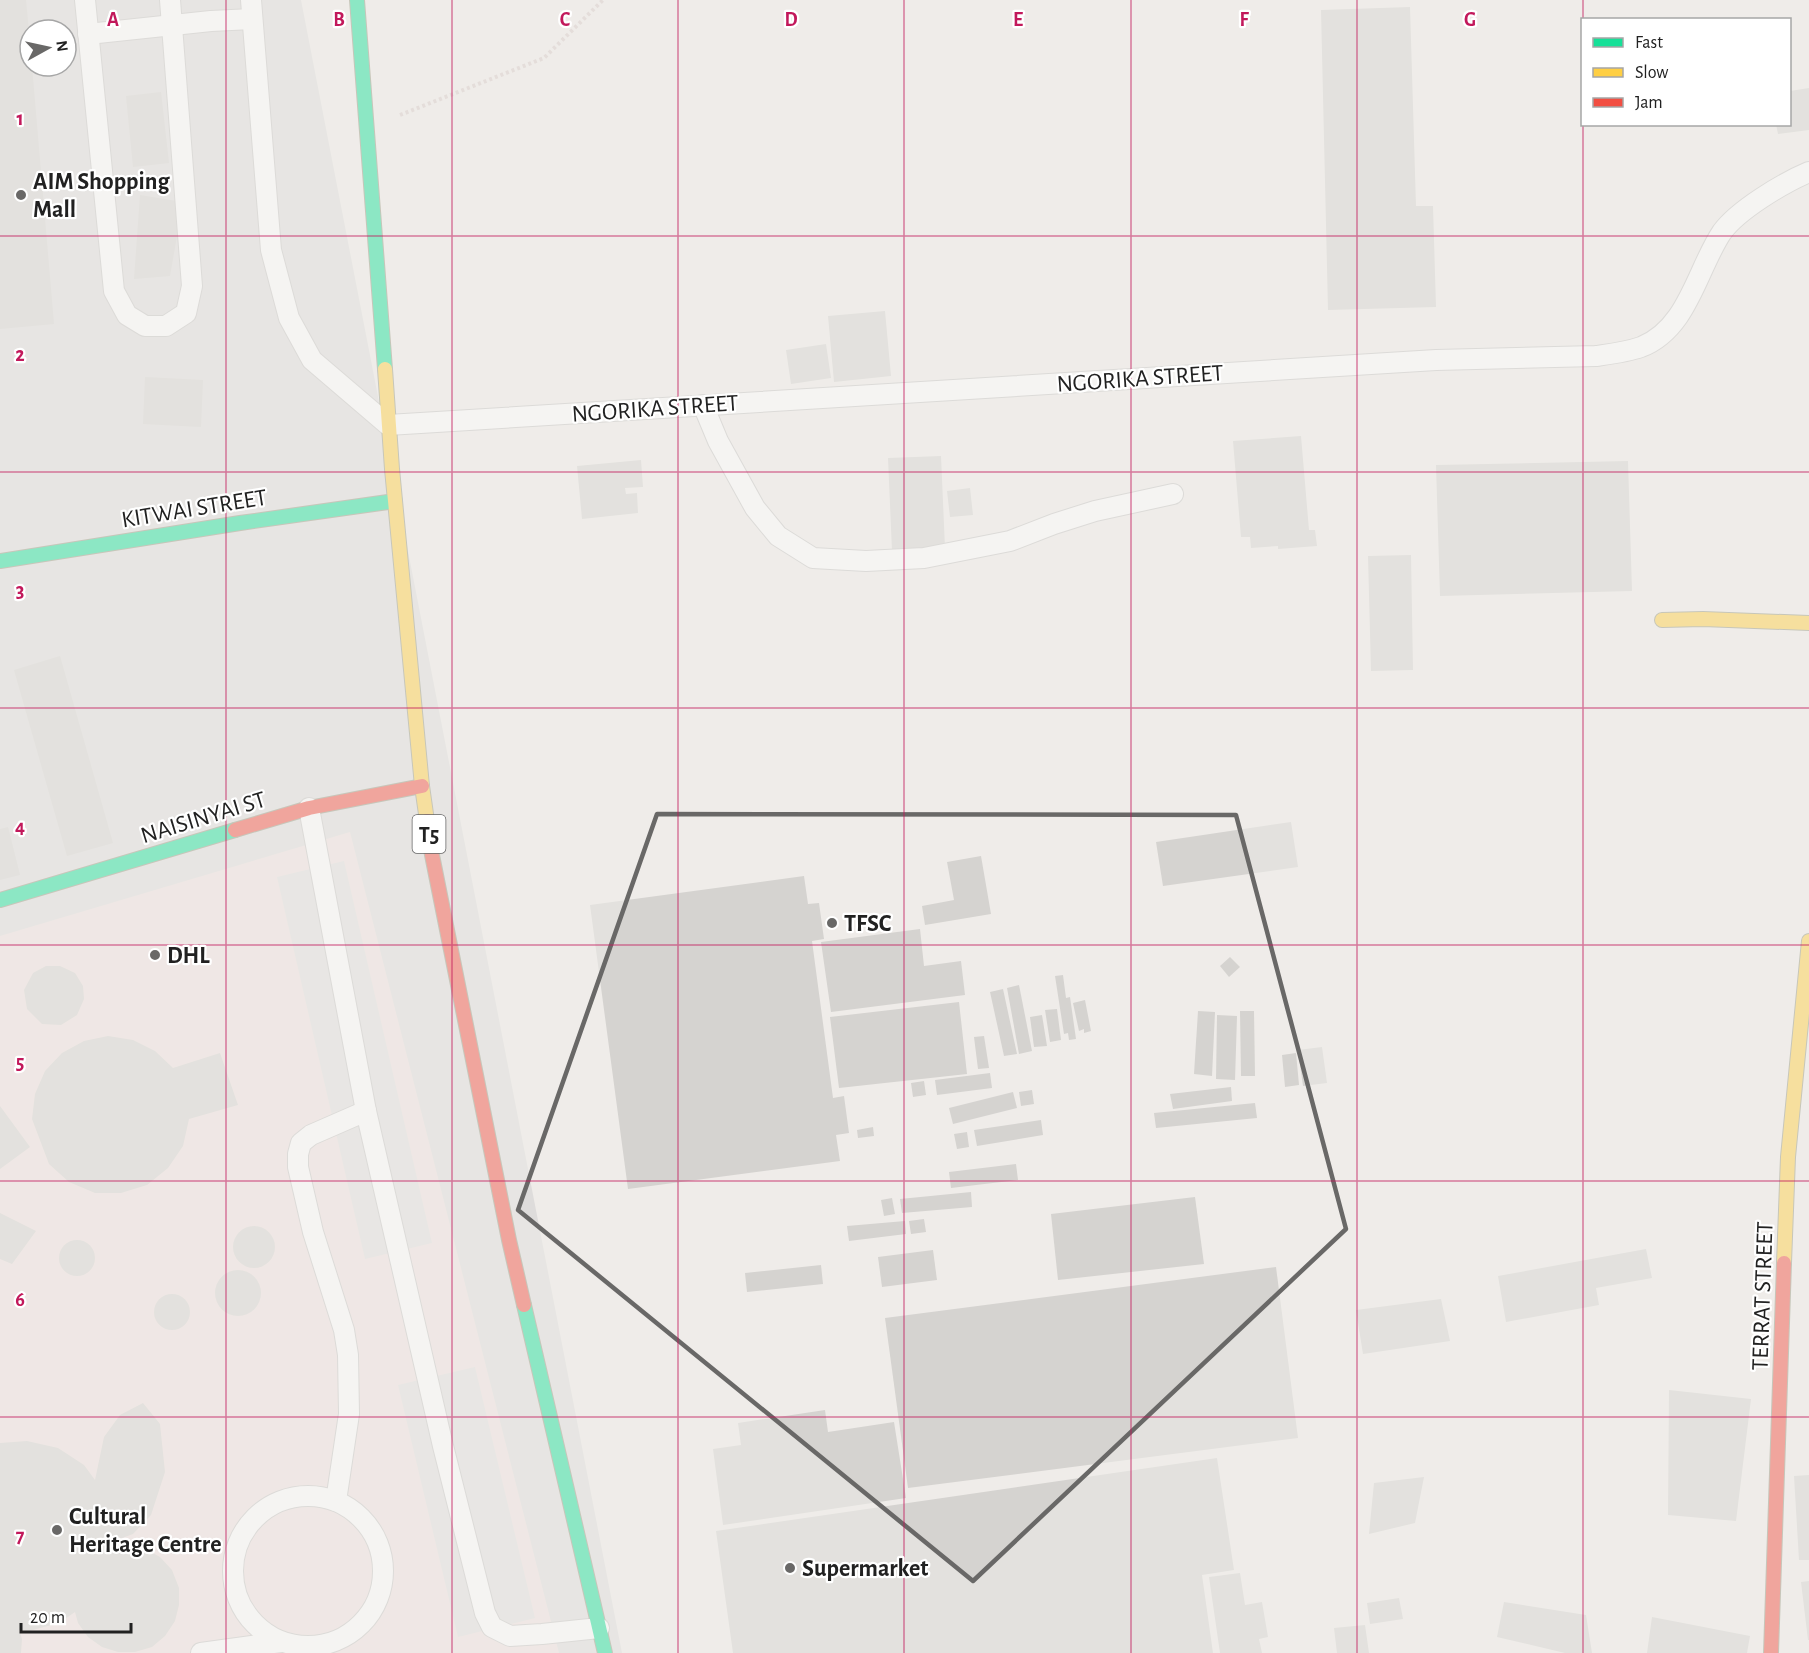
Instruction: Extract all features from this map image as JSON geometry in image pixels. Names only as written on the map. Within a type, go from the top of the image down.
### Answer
[{"type":"main road","name":"T5","points":[[357,0],[388,425],[422,786],[432,855],[509,1240],[605,1653]]},
{"type":"main road","name":"KITWAI STREET","points":[[0,561],[395,501]]},
{"type":"main road","points":[[1662,620],[1703,619],[1809,623]]},
{"type":"main road","name":"NAISINYAI ST","points":[[0,900],[309,808],[422,786]]},
{"type":"main road","name":"TERRAT STREET","points":[[1771,1653],[1788,1157],[1809,941]]},
{"type":"lane","points":[[85,0],[114,291],[127,315],[145,326],[166,326],[186,313],[192,286],[170,0]]},
{"type":"lane","points":[[88,34],[172,25],[252,10],[272,250],[289,318],[312,360],[388,425]]},
{"type":"lane","name":"NGORIKA STREET","points":[[388,425],[1413,361],[1596,356],[1642,347],[1662,334],[1679,317],[1722,232],[1740,213],[1795,178],[1809,172]]},
{"type":"lane","points":[[703,405],[718,441],[755,508],[778,536],[813,558],[866,561],[924,558],[1010,541],[1095,511],[1173,494]]},
{"type":"lane","points":[[309,808],[366,1111],[443,1446],[486,1613],[492,1628],[510,1636],[599,1628]]},
{"type":"lane","points":[[336,1501],[349,1414],[348,1355],[344,1330],[314,1232],[298,1167],[298,1154],[302,1143],[311,1135],[366,1111]]},
{"type":"lane","points":[[201,1653],[281,1642],[294,1645],[318,1645],[341,1638],[361,1624],[375,1605],[382,1581],[382,1557],[374,1534],[357,1514],[336,1501],[312,1495],[286,1498],[264,1509],[246,1528],[235,1551],[233,1576],[239,1601],[252,1621],[281,1642]]},
{"type":"path","points":[[366,129],[544,58],[603,0]]},
{"type":"highlighted area","points":[[657,814],[1236,815],[1346,1229],[973,1581],[518,1210]]},
{"type":"shaded area","points":[[0,0],[301,0],[622,1653],[0,1653]]},
{"type":"shaded area","points":[[350,832],[559,1653],[0,1653],[0,936]]},
{"type":"shaded area","points":[[344,861],[432,1243],[365,1259],[277,877]]},
{"type":"shaded area","points":[[475,1367],[535,1618],[458,1637],[398,1385]]},
{"type":"building","name":"AIM Shopping Mall","points":[[0,0],[26,0],[28,18],[18,18],[18,78],[33,78],[54,324],[0,329]]},
{"type":"building","points":[[1410,7],[1416,206],[1433,206],[1436,307],[1328,310],[1321,10]]},
{"type":"building","points":[[1809,88],[1809,130],[1778,134],[1776,126],[1791,126],[1791,91]]},
{"type":"building","points":[[161,92],[169,163],[133,167],[126,96]]},
{"type":"building","points":[[140,195],[183,202],[170,276],[134,279]]},
{"type":"building","points":[[885,311],[891,376],[834,382],[828,316]]},
{"type":"building","points":[[826,344],[831,378],[791,384],[786,350]]},
{"type":"building","points":[[145,377],[203,380],[201,427],[143,424]]},
{"type":"building","points":[[1301,436],[1309,530],[1315,530],[1317,546],[1278,549],[1278,546],[1251,548],[1250,537],[1241,537],[1233,441]]},
{"type":"building","points":[[941,456],[945,548],[892,551],[888,458]]},
{"type":"building","points":[[641,460],[643,487],[625,488],[626,494],[637,493],[638,513],[582,519],[577,466]]},
{"type":"building","points":[[1628,461],[1632,591],[1440,596],[1436,465]]},
{"type":"building","points":[[970,488],[973,515],[950,517],[947,491]]},
{"type":"building","points":[[1411,555],[1413,670],[1371,671],[1368,556]]},
{"type":"building","points":[[60,656],[113,843],[67,856],[14,670]]},
{"type":"building","points":[[1291,822],[1298,867],[1163,886],[1156,842]]},
{"type":"building","points":[[8,827],[20,875],[0,880],[0,829]]},
{"type":"building","points":[[981,856],[991,914],[925,925],[922,906],[954,900],[947,862]]},
{"type":"building","points":[[804,876],[808,904],[819,903],[824,939],[812,941],[833,1098],[844,1096],[849,1133],[836,1135],[840,1161],[628,1189],[590,905]]},
{"type":"building","points":[[920,929],[924,966],[961,961],[965,995],[831,1012],[821,942]]},
{"type":"building","points":[[1230,957],[1240,967],[1229,977],[1220,966]]},
{"type":"building","points":[[46,966],[60,966],[75,973],[83,986],[84,999],[77,1015],[61,1025],[42,1024],[27,1009],[24,990],[33,973]]},
{"type":"building","points":[[1063,975],[1066,998],[1070,997],[1076,1039],[1069,1040],[1068,1033],[1064,1034],[1055,976]]},
{"type":"building","points":[[1019,985],[1032,1051],[1019,1054],[1007,988]]},
{"type":"building","points":[[1003,989],[1017,1054],[1004,1056],[990,992]]},
{"type":"building","points":[[1085,1000],[1091,1031],[1084,1033],[1084,1029],[1079,1031],[1073,1003]]},
{"type":"building","points":[[959,1002],[967,1074],[839,1088],[830,1017]]},
{"type":"building","points":[[1057,1009],[1061,1040],[1050,1042],[1045,1010]]},
{"type":"building","points":[[1198,1011],[1215,1012],[1212,1076],[1194,1074]]},
{"type":"building","points":[[1240,1011],[1254,1011],[1255,1076],[1241,1076]]},
{"type":"building","points":[[1042,1015],[1047,1046],[1034,1047],[1030,1017]]},
{"type":"building","points":[[1217,1015],[1237,1016],[1235,1080],[1216,1079]]},
{"type":"building","points":[[108,1036],[133,1040],[155,1051],[173,1068],[220,1053],[238,1105],[189,1119],[183,1146],[168,1168],[147,1185],[121,1193],[95,1193],[69,1182],[49,1164],[32,1119],[35,1094],[45,1071],[62,1053],[84,1041]]},
{"type":"building","points":[[984,1036],[989,1068],[978,1069],[974,1037]]},
{"type":"building","points":[[1322,1047],[1327,1083],[1303,1086],[1298,1050]]},
{"type":"building","points":[[1296,1053],[1299,1085],[1285,1087],[1282,1055]]},
{"type":"building","points":[[990,1073],[992,1088],[937,1095],[935,1080]]},
{"type":"building","points":[[924,1081],[926,1095],[913,1097],[911,1083]]},
{"type":"building","points":[[1231,1087],[1232,1101],[1173,1109],[1170,1094]]},
{"type":"building","points":[[1032,1090],[1034,1104],[1021,1106],[1019,1092]]},
{"type":"building","points":[[1013,1092],[1017,1108],[953,1124],[949,1108]]},
{"type":"building","points":[[1255,1103],[1257,1118],[1156,1128],[1154,1113]]},
{"type":"building","points":[[0,1106],[30,1147],[0,1169]]},
{"type":"building","points":[[1041,1120],[1043,1135],[977,1146],[974,1130]]},
{"type":"building","points":[[873,1127],[874,1136],[858,1138],[857,1130]]},
{"type":"building","points":[[967,1132],[969,1147],[957,1149],[954,1134]]},
{"type":"building","points":[[1016,1164],[1018,1180],[951,1188],[949,1172]]},
{"type":"building","points":[[971,1192],[972,1207],[902,1213],[900,1199]]},
{"type":"building","points":[[1195,1197],[1204,1264],[1058,1280],[1051,1214]]},
{"type":"building","points":[[892,1198],[895,1214],[884,1216],[881,1200]]},
{"type":"building","points":[[0,1213],[36,1231],[12,1264],[0,1259]]},
{"type":"building","points":[[924,1219],[926,1232],[911,1234],[909,1221]]},
{"type":"building","points":[[905,1221],[906,1234],[849,1241],[847,1226]]},
{"type":"building","points":[[254,1226],[269,1232],[275,1247],[269,1262],[254,1268],[239,1262],[233,1247],[239,1232]]},
{"type":"building","points":[[77,1240],[90,1245],[95,1258],[90,1271],[77,1276],[64,1271],[59,1258],[64,1245]]},
{"type":"building","points":[[1646,1249],[1652,1278],[1596,1288],[1599,1305],[1506,1322],[1498,1276]]},
{"type":"building","points":[[933,1250],[937,1280],[882,1287],[878,1257]]},
{"type":"building","points":[[821,1265],[823,1284],[747,1292],[745,1273]]},
{"type":"building","points":[[1276,1267],[1298,1438],[908,1488],[885,1318]]},
{"type":"building","points":[[238,1270],[254,1277],[261,1293],[254,1309],[238,1316],[222,1309],[215,1293],[222,1277]]},
{"type":"building","points":[[172,1294],[185,1299],[190,1312],[185,1325],[172,1330],[159,1325],[154,1312],[159,1299]]},
{"type":"building","points":[[1441,1299],[1450,1341],[1363,1354],[1356,1310]]},
{"type":"building","points":[[1669,1390],[1751,1399],[1736,1521],[1668,1515]]},
{"type":"building","points":[[143,1403],[160,1424],[165,1472],[151,1515],[133,1534],[114,1541],[114,1547],[126,1545],[144,1548],[160,1557],[172,1570],[179,1588],[179,1605],[175,1621],[165,1636],[152,1647],[135,1652],[118,1652],[102,1647],[88,1637],[78,1623],[75,1612],[59,1623],[29,1631],[19,1630],[22,1639],[21,1653],[0,1653],[0,1443],[27,1441],[58,1448],[84,1465],[95,1480],[104,1437],[120,1415]]},
{"type":"building","points":[[825,1410],[828,1432],[894,1422],[906,1498],[723,1525],[713,1449],[741,1445],[738,1423]]},
{"type":"building","points":[[1217,1458],[1234,1570],[1202,1575],[1213,1653],[733,1653],[716,1531]]},
{"type":"building","points":[[1809,1475],[1809,1560],[1799,1560],[1794,1476]]},
{"type":"building","points":[[1424,1477],[1415,1523],[1369,1534],[1374,1483]]},
{"type":"building","points":[[1240,1573],[1245,1605],[1262,1602],[1268,1637],[1259,1639],[1262,1653],[1220,1653],[1209,1577]]},
{"type":"building","points":[[1809,1581],[1809,1640],[1808,1640],[1801,1582]]},
{"type":"building","points":[[1399,1598],[1403,1619],[1370,1624],[1367,1603]]},
{"type":"building","points":[[1504,1602],[1586,1615],[1592,1653],[1565,1653],[1497,1637]]},
{"type":"building","points":[[1652,1617],[1750,1636],[1747,1653],[1647,1653]]},
{"type":"building","points":[[1365,1625],[1369,1653],[1337,1653],[1334,1628]]},
{"type":"traffic: fast","points":[[357,0],[385,369]]},
{"type":"traffic: fast","points":[[0,561],[395,501]]},
{"type":"traffic: fast","points":[[0,900],[235,830]]},
{"type":"traffic: fast","points":[[524,1305],[605,1653]]},
{"type":"traffic: slow","points":[[385,369],[392,469],[427,821]]},
{"type":"traffic: slow","points":[[1662,620],[1703,619],[1809,623]]},
{"type":"traffic: slow","points":[[1784,1263],[1788,1157],[1809,941]]},
{"type":"traffic: jam","points":[[235,830],[309,808],[422,786]]},
{"type":"traffic: jam","points":[[427,821],[509,1240],[524,1305]]},
{"type":"traffic: jam","points":[[1771,1653],[1784,1263]]},
{"type":"place","name":"AIM Shopping Mall","points":[[21,195]]},
{"type":"place","name":"TFSC","points":[[832,923]]},
{"type":"place","name":"DHL","points":[[155,955]]},
{"type":"place","name":"Cultural Heritage Centre","points":[[57,1530]]},
{"type":"place","name":"Supermarket","points":[[790,1568]]}]
